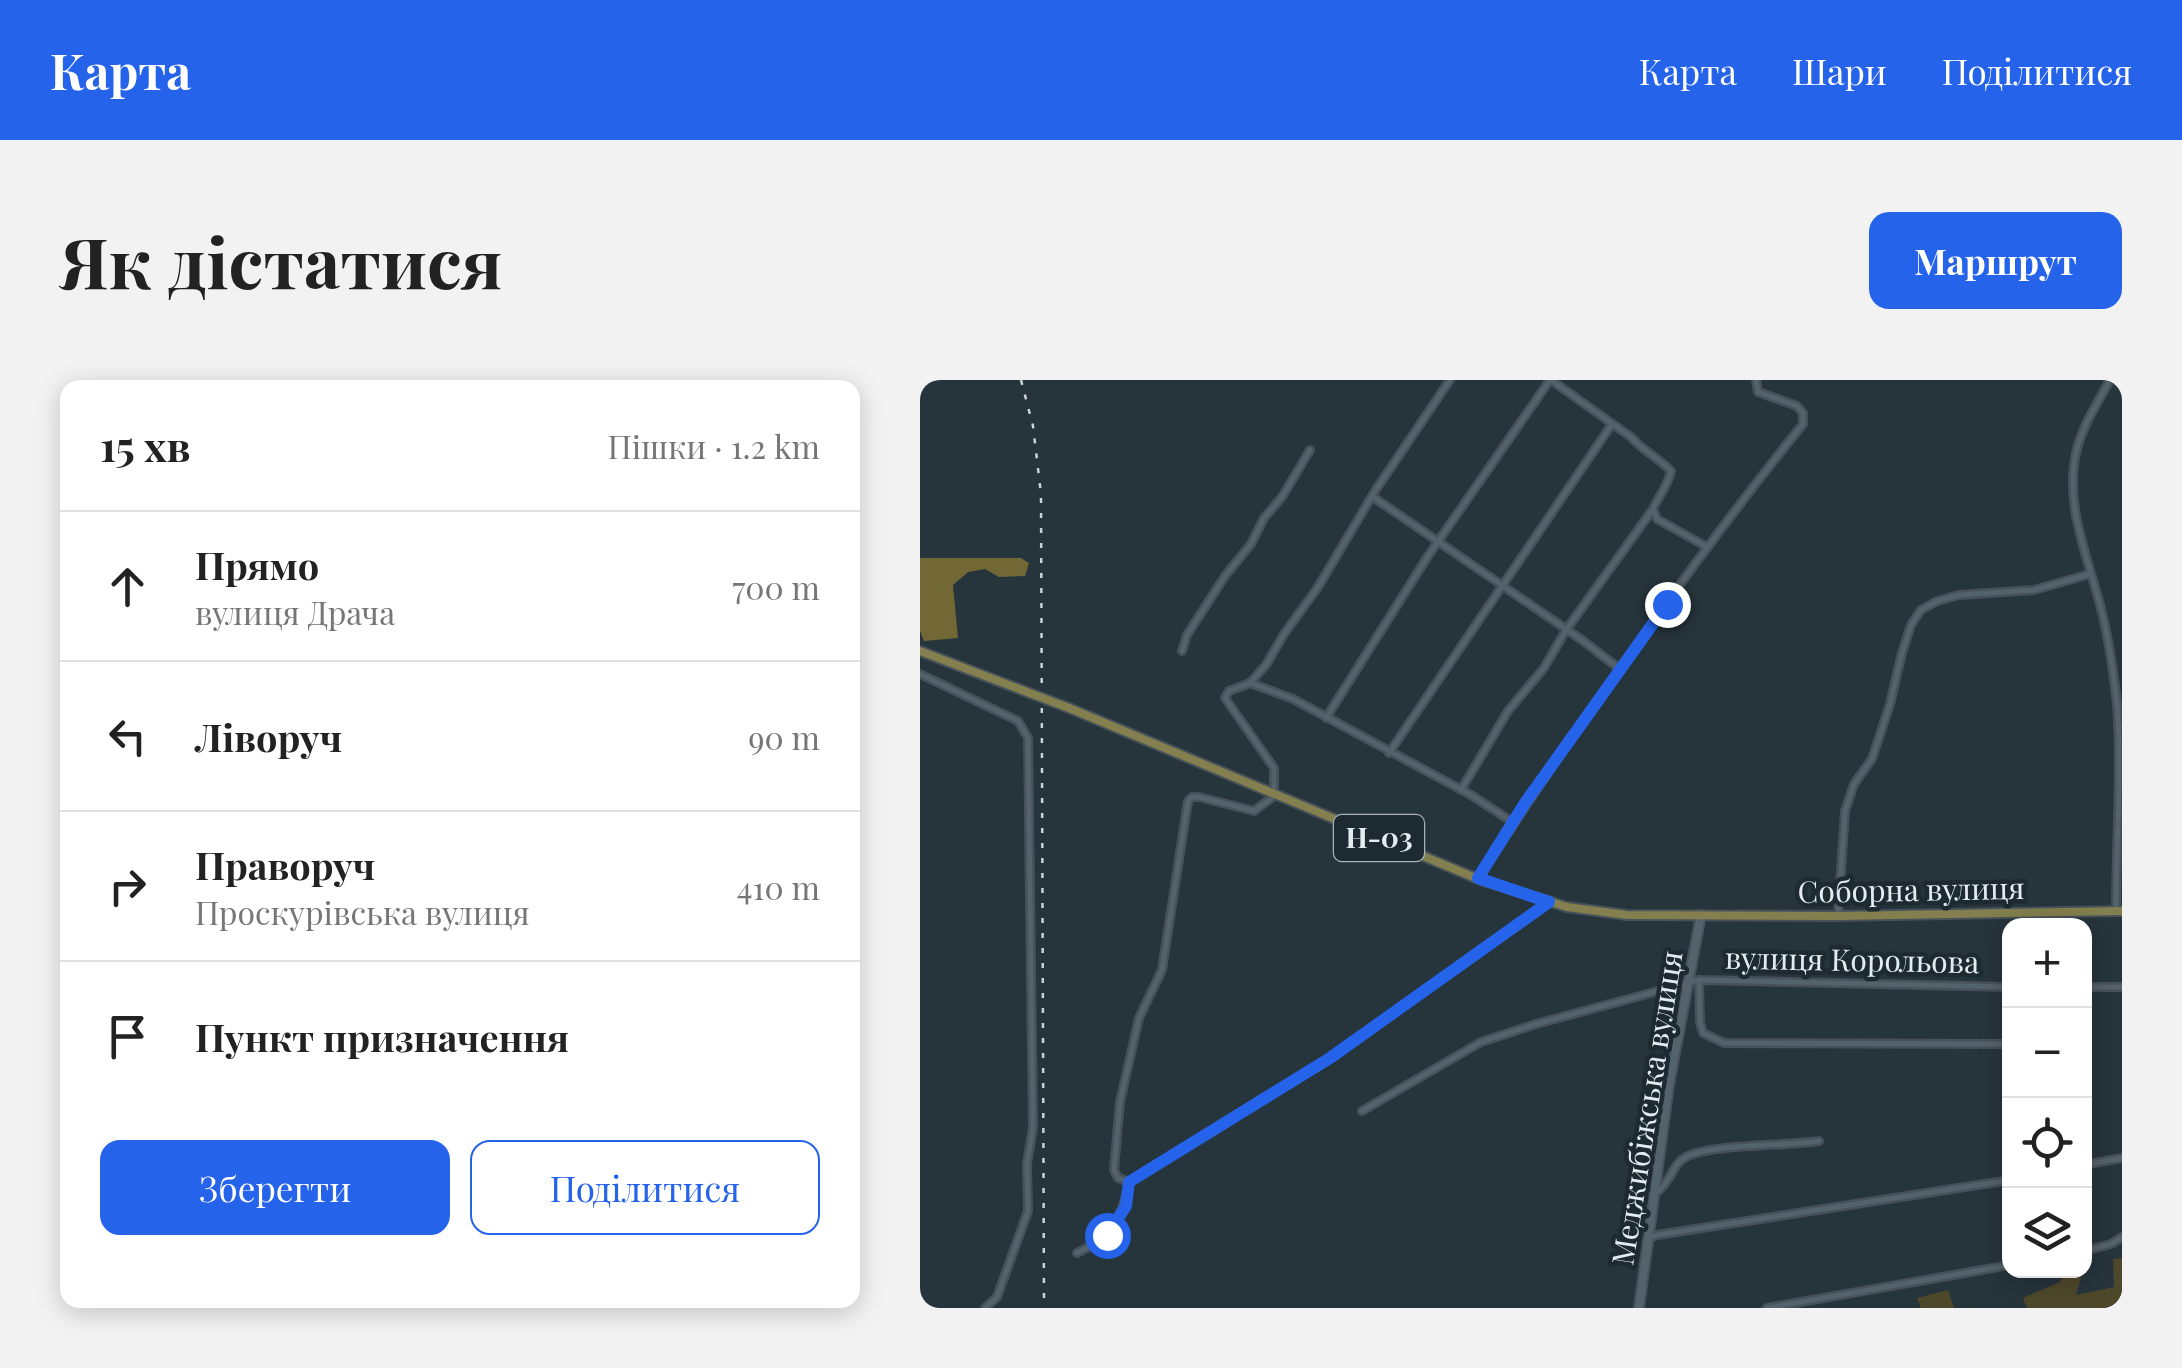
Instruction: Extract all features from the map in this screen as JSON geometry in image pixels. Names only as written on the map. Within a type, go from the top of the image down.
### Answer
[{"type":"main road","name":"Н-03","points":[[920,650],[1478,878],[1549,902],[1595,912],[1702,915]]},
{"type":"main road","name":"Соборна вулиця","points":[[1702,915],[2119,911]]},
{"type":"main road","name":"Меджибіжська вулиця","points":[[1639,1308],[1669,1085],[1694,981],[1702,915]]},
{"type":"street","points":[[1129,1182],[1118,1178],[1114,1170],[1120,1102],[1139,1018],[1162,970],[1188,802],[1192,797],[1200,798],[1254,811],[1274,796],[1274,768],[1225,698],[1229,691],[1250,683],[1266,665],[1450,380]]},
{"type":"street","points":[[1326,718],[1354,668],[1550,380],[1657,456],[1671,471],[1669,484],[1566,630],[1544,668],[1508,711],[1461,790]]},
{"type":"street","points":[[1478,878],[1707,547],[1803,424],[1803,413],[1797,406],[1758,392],[1756,380]]},
{"type":"street","points":[[2110,380],[2080,440],[2073,474],[2074,499],[2090,574],[2105,623],[2120,736],[2119,911]]},
{"type":"street","points":[[1389,754],[1612,424]]},
{"type":"street","points":[[1182,651],[1187,634],[1251,544],[1310,450]]},
{"type":"street","points":[[1372,496],[1620,670]]},
{"type":"street","points":[[1653,510],[1657,519],[1707,547]]},
{"type":"street","points":[[1838,916],[1845,811],[1854,784],[1872,759],[1911,625],[1921,610],[1959,595],[2034,590],[2090,574]]},
{"type":"street","points":[[920,674],[1018,721],[1028,738],[1033,1127],[1027,1164],[1028,1211],[997,1297],[985,1308]]},
{"type":"street","points":[[1250,683],[1278,692],[1514,822]]},
{"type":"street","points":[[1129,1182],[1330,1058],[1549,902]]},
{"type":"street","points":[[1694,981],[1704,1032],[1712,1040],[1724,1043],[2002,1044]]},
{"type":"street","name":"вулиця Корольова","points":[[1362,1112],[1481,1042],[1694,981],[2002,987]]},
{"type":"street","points":[[2092,987],[2122,988]]},
{"type":"street","points":[[1656,1192],[1668,1184],[1685,1157],[1819,1140]]},
{"type":"street","points":[[2092,1164],[2122,1158]]},
{"type":"street","points":[[1648,1240],[1657,1235],[2002,1181]]},
{"type":"street","points":[[1077,1253],[1107,1235],[1126,1206],[1129,1182]]},
{"type":"street","points":[[2092,1249],[2122,1238]]},
{"type":"street","points":[[1767,1308],[2002,1265]]},
{"type":"shaded area","points":[[920,558],[1021,558],[1029,563],[1025,576],[999,577],[985,569],[968,572],[953,585],[958,638],[924,641],[920,631]]},
{"type":"shaded area","points":[[2122,1258],[2122,1308],[2027,1308],[2023,1298],[2063,1278],[2081,1278],[2076,1295],[2114,1287],[2113,1259]]},
{"type":"shaded area","points":[[1948,1290],[1954,1308],[1921,1308],[1917,1298]]},
{"type":"railway","points":[[1021,380],[1033,426],[1041,494],[1044,1308]]},
{"type":"route","points":[[1107,1235],[1126,1206],[1129,1182],[1330,1058],[1549,902],[1478,878],[1525,803],[1667,604]]}]
